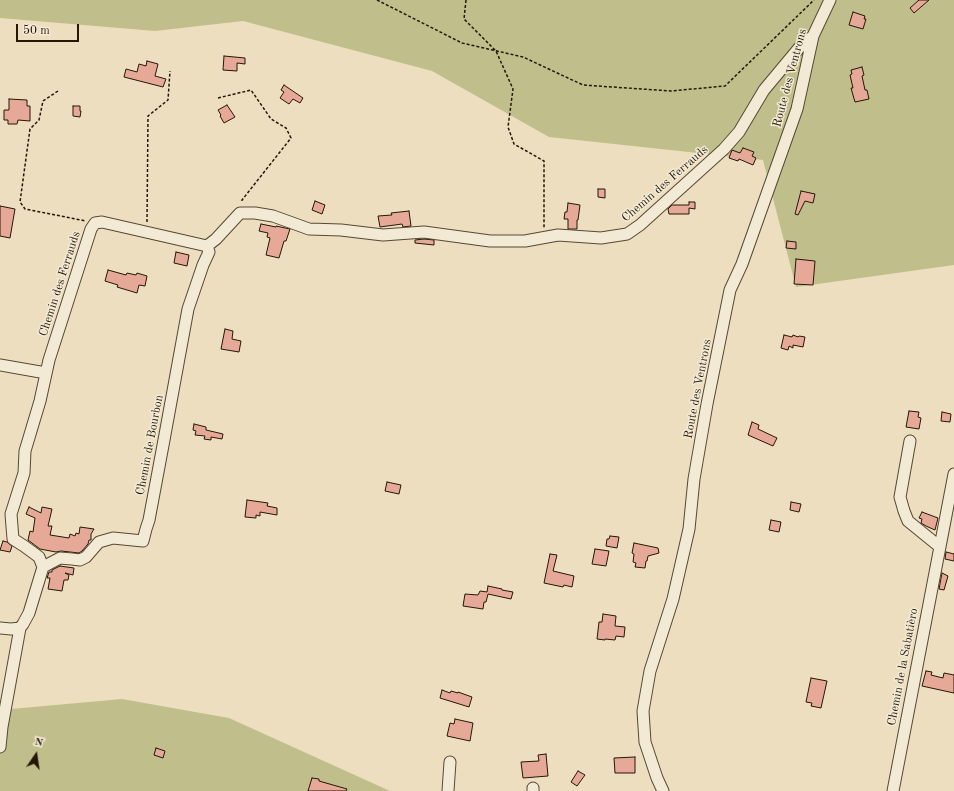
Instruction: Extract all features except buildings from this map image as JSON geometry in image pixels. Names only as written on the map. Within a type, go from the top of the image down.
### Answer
[{"type":"street","name":"Route des Ventrons","points":[[663,791],[645,742],[643,711],[650,671],[673,599],[689,529],[694,478],[704,419],[730,290],[742,264],[797,109],[813,36],[830,0]]},
{"type":"street","name":"Chemin des Ferrauds","points":[[240,213],[255,213],[273,216],[309,229],[341,230],[383,235],[424,232],[490,241],[525,241],[558,235],[601,238],[627,234],[640,225],[724,149],[739,132],[764,90],[799,48],[813,36]]},
{"type":"street","points":[[207,246],[216,239],[240,213]]},
{"type":"street","name":"Chemin des Ferrauds","points":[[43,567],[38,557],[13,539],[11,514],[24,473],[25,451],[40,401],[49,360],[91,229],[95,223],[102,222],[207,246]]},
{"type":"street","name":"Chemin de Bourbon","points":[[43,567],[60,558],[80,560],[86,557],[99,542],[113,538],[143,541],[149,520],[188,309],[202,264],[209,252],[207,246]]},
{"type":"street","points":[[0,365],[46,373]]},
{"type":"street","points":[[910,441],[900,497],[908,521],[940,547]]},
{"type":"street","name":"Chemin de la Sabatièro","points":[[893,791],[954,474]]},
{"type":"street","points":[[0,747],[2,727],[20,628],[29,614],[43,567]]},
{"type":"street","points":[[0,628],[20,628]]},
{"type":"street","points":[[448,791],[450,762]]},
{"type":"path","points":[[377,0],[462,43],[523,57],[583,85],[671,91],[725,86],[814,0]]},
{"type":"path","points":[[466,0],[464,19],[496,51],[513,89],[508,127],[514,144],[544,161],[544,238]]},
{"type":"path","points":[[144,231],[148,225],[148,116],[168,100],[170,71]]},
{"type":"path","points":[[218,98],[251,90],[271,119],[286,128],[291,138],[242,200],[240,213]]},
{"type":"path","points":[[58,91],[43,101],[39,120],[30,130],[20,202],[25,209],[95,223]]},
{"type":"shaded area","points":[[0,0],[954,0],[954,265],[796,287],[763,160],[549,137],[432,71],[243,21],[155,31],[0,18]]},
{"type":"shaded area","points":[[122,699],[229,718],[390,791],[0,791],[0,710]]}]
